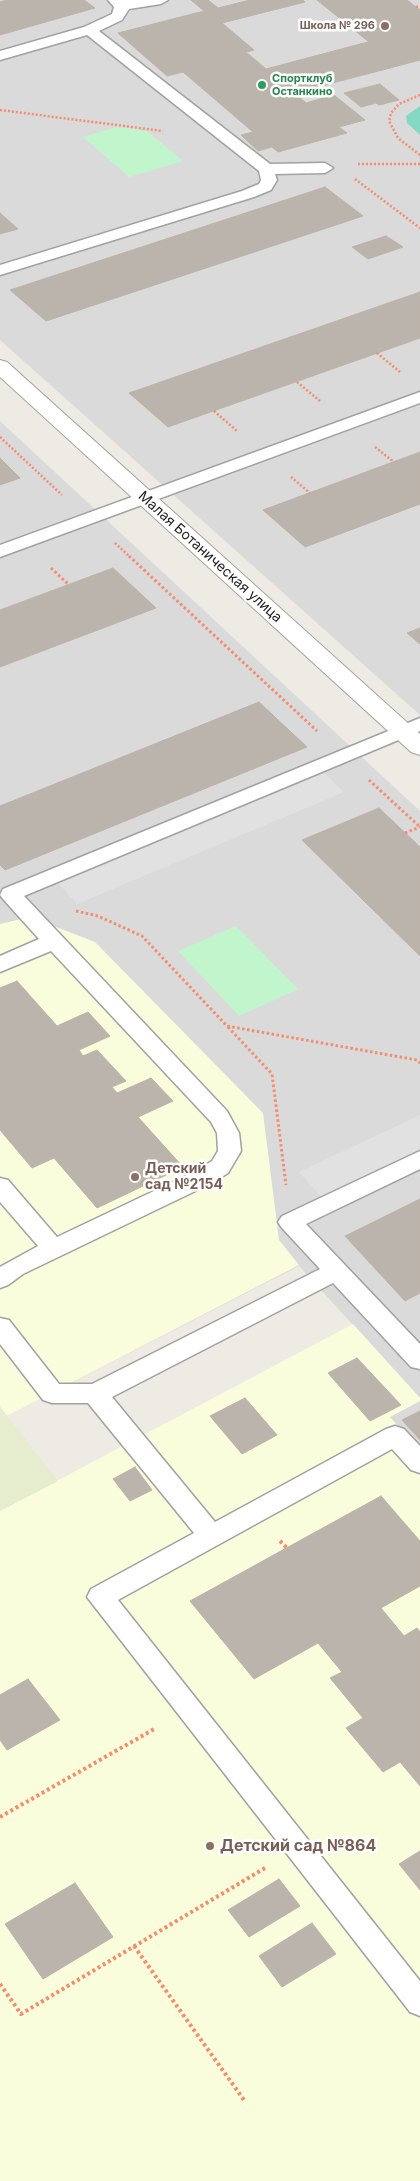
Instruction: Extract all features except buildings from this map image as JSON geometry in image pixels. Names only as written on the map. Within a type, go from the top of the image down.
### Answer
[{"type":"street","name":"Малая Ботаническая улица","points":[[0,366],[144,497],[412,728],[420,747]]},
{"type":"lane","points":[[0,56],[89,30],[117,17],[122,12],[118,3],[160,0]]},
{"type":"lane","points":[[0,270],[248,194],[264,187],[269,180],[266,169],[89,30]]},
{"type":"lane","points":[[266,169],[332,167]]},
{"type":"lane","points":[[0,551],[420,397]]},
{"type":"lane","points":[[0,1279],[15,1268],[204,1176],[220,1167],[230,1151],[228,1133],[219,1117],[10,894],[412,728]]},
{"type":"lane","points":[[0,965],[53,941]]},
{"type":"lane","points":[[420,1159],[290,1222],[420,1360]]},
{"type":"lane","points":[[0,1186],[54,1249]]},
{"type":"lane","points":[[0,1327],[52,1393],[95,1394],[337,1271]]},
{"type":"lane","points":[[95,1394],[211,1536]]},
{"type":"lane","points":[[420,1463],[396,1436],[100,1597],[420,2003]]},
{"type":"path","points":[[416,7],[420,6]]},
{"type":"path","points":[[420,95],[399,104],[391,113],[390,121],[398,138],[420,155]]},
{"type":"path","points":[[0,110],[228,140]]},
{"type":"path","points":[[332,167],[420,164]]},
{"type":"path","points":[[332,167],[420,228]]},
{"type":"path","points":[[0,437],[420,827],[405,833]]},
{"type":"path","points":[[71,910],[98,916],[142,936],[272,1074],[290,1222]]},
{"type":"path","points":[[227,1026],[417,1060],[420,1063]]},
{"type":"path","points":[[0,1817],[189,1709]]},
{"type":"path","points":[[0,1984],[21,2014],[298,1848]]},
{"type":"path","points":[[134,1946],[244,2100]]},
{"type":"shaded area","points":[[0,0],[420,0],[420,715],[0,340]]},
{"type":"shaded area","points":[[0,421],[420,811],[420,1398],[299,1266],[7,1416],[0,1407]]},
{"type":"shaded area","points":[[324,773],[344,792],[77,904],[58,883]]},
{"type":"shaded area","name":"Детский сад №2154","points":[[30,917],[95,942],[263,1113],[279,1240],[299,1265],[7,1416],[0,1407],[0,924]]},
{"type":"shaded area","points":[[420,1115],[420,1150],[321,1197],[299,1172]]},
{"type":"shaded area","name":"Детский сад №864","points":[[353,1324],[420,1398],[420,1401],[390,1417],[420,1451],[420,2181],[0,2181],[0,1511]]},
{"type":"shaded area","points":[[420,1401],[420,1451],[389,1417]]},
{"type":"shaded area","points":[[0,1407],[58,1481],[0,1511]]},
{"type":"green space","points":[[420,106],[420,135],[407,123],[406,116]]},
{"type":"green space","points":[[117,127],[147,131],[183,161],[129,177],[83,137]]},
{"type":"green space","points":[[236,926],[298,989],[239,1016],[178,951]]},
{"type":"place","name":"Школа № 296","points":[[385,26]]},
{"type":"place","name":"Спортклуб Останкино","points":[[262,85]]},
{"type":"place","name":"Детский сад №2154","points":[[135,1177]]},
{"type":"place","name":"Детский сад №864","points":[[210,1846]]}]
